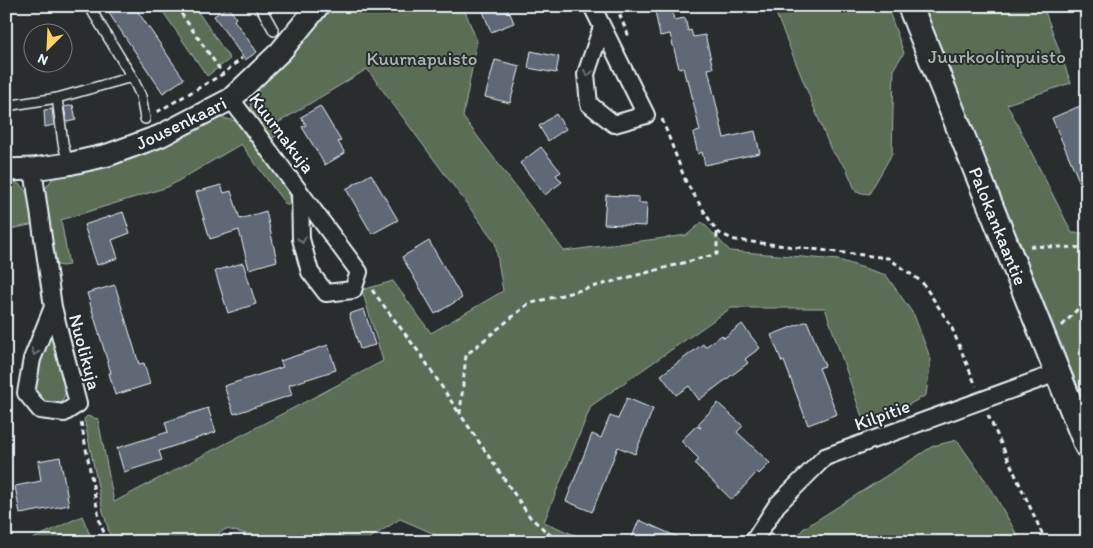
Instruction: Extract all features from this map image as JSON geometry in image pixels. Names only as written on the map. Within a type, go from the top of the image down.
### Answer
[{"type":"main road","name":"Palokankaantie","points":[[910,6],[1087,446]]},
{"type":"street","name":"Jousenkaari","points":[[6,170],[33,169],[68,164],[108,155],[160,136],[231,99],[294,37],[318,6]]},
{"type":"street","points":[[592,6],[646,115],[614,124],[589,104],[586,74],[602,27]]},
{"type":"street","name":"Kuurnakuja","points":[[231,99],[300,192],[359,272],[353,290],[326,293],[310,272],[301,239],[300,192]]},
{"type":"street","name":"Nuolikuja","points":[[33,169],[52,306],[78,404],[64,413],[40,410],[26,393],[32,359],[52,306]]},
{"type":"street","name":"Kilpitie","points":[[753,542],[777,506],[825,457],[1057,373]]},
{"type":"lane","points":[[90,6],[132,77],[141,96],[146,119]]},
{"type":"lane","points":[[260,6],[274,31]]},
{"type":"lane","points":[[6,106],[57,98],[132,77]]},
{"type":"lane","points":[[57,98],[68,164]]},
{"type":"path","points":[[176,6],[223,74]]},
{"type":"path","points":[[146,119],[223,74],[245,56]]},
{"type":"path","points":[[660,112],[686,182],[718,232],[735,240],[888,258],[922,282],[951,326],[1046,542]]},
{"type":"path","points":[[460,414],[466,355],[528,304],[717,254],[718,232]]},
{"type":"path","points":[[1006,246],[1087,248]]},
{"type":"path","points":[[359,272],[421,355],[530,516],[558,542]]},
{"type":"path","points":[[1046,344],[1087,299]]},
{"type":"path","points":[[78,404],[100,523],[108,542]]},
{"type":"green space","points":[[159,6],[194,6],[230,59],[207,76]]},
{"type":"green space","name":"Kuurnapuisto","points":[[329,6],[463,6],[477,41],[463,117],[564,251],[687,235],[702,222],[730,251],[839,260],[886,275],[914,315],[931,360],[926,395],[896,412],[862,417],[825,308],[731,308],[591,406],[544,522],[591,542],[453,542],[400,519],[364,542],[274,542],[226,529],[205,542],[112,542],[103,511],[84,419],[87,416],[98,419],[114,502],[383,361],[362,290],[393,281],[431,333],[503,291],[495,242],[367,69],[276,124],[282,132],[273,138],[270,138],[254,118],[250,106],[253,94],[301,42]]},
{"type":"green space","points":[[773,6],[887,6],[904,53],[894,68],[892,154],[869,194],[856,192],[846,168],[831,150]]},
{"type":"green space","name":"Juurkoolinpuisto","points":[[924,6],[1043,6],[1071,83],[1007,104],[1072,233],[1087,233],[1087,408]]},
{"type":"green space","points":[[223,118],[240,122],[285,181],[291,201],[289,205],[286,205],[241,144],[168,187],[61,220],[69,265],[57,265],[44,200],[46,188],[52,179],[214,119]]},
{"type":"green space","points":[[6,179],[14,181],[25,190],[35,224],[6,230]]},
{"type":"green space","points":[[51,326],[55,329],[66,392],[61,405],[43,406],[32,395],[34,378]]},
{"type":"green space","points":[[957,440],[992,490],[1021,542],[793,542],[803,529],[933,446]]},
{"type":"green space","points":[[82,516],[93,542],[26,542]]},
{"type":"building","points":[[104,6],[134,6],[184,79],[163,93]]},
{"type":"building","points":[[228,6],[236,18],[234,20],[257,52],[245,60],[214,16]]},
{"type":"building","points":[[481,6],[507,6],[514,23],[491,32]]},
{"type":"building","points":[[654,6],[671,6],[674,20],[685,18],[688,31],[691,30],[693,37],[705,35],[713,68],[708,69],[724,138],[755,131],[760,153],[705,165],[702,152],[698,154],[693,133],[700,131],[688,79],[686,80],[683,67],[679,68],[670,34],[660,36]]},
{"type":"building","points":[[531,51],[559,57],[556,73],[528,68]]},
{"type":"building","points":[[495,60],[520,66],[510,103],[485,97]]},
{"type":"building","points":[[1087,103],[1087,199],[1052,118]]},
{"type":"building","points":[[73,105],[76,120],[67,122],[64,107]]},
{"type":"building","points":[[320,106],[341,141],[338,142],[345,153],[325,165],[302,127],[306,125],[301,117]]},
{"type":"building","points":[[52,109],[54,125],[45,127],[44,110]]},
{"type":"building","points":[[556,114],[566,129],[548,141],[539,126]]},
{"type":"building","points":[[541,147],[561,172],[556,175],[562,182],[545,195],[520,163]]},
{"type":"building","points":[[371,174],[398,220],[372,234],[346,189]]},
{"type":"building","points":[[221,185],[224,193],[231,191],[240,219],[266,211],[277,261],[249,269],[239,230],[210,239],[196,192]]},
{"type":"building","points":[[606,195],[639,197],[639,203],[647,203],[646,226],[604,224]]},
{"type":"building","points":[[123,212],[130,233],[112,240],[118,258],[97,265],[84,225]]},
{"type":"building","points":[[429,241],[462,298],[435,314],[402,257]]},
{"type":"building","points":[[243,263],[256,304],[228,313],[215,271]]},
{"type":"building","points":[[115,285],[139,364],[144,363],[150,384],[115,395],[109,373],[111,373],[87,293]]},
{"type":"building","points":[[364,309],[375,345],[360,349],[349,314]]},
{"type":"building","points":[[807,321],[825,366],[819,368],[837,414],[808,425],[784,361],[782,362],[771,335]]},
{"type":"building","points":[[742,324],[760,348],[745,359],[748,363],[699,400],[689,386],[676,395],[661,375],[703,344],[705,347],[722,335],[724,338]]},
{"type":"building","points":[[328,345],[336,370],[289,385],[292,395],[234,414],[224,386],[283,367],[280,361]]},
{"type":"building","points":[[627,398],[653,409],[635,454],[618,447],[592,512],[566,501],[592,434],[601,438],[610,416],[618,419]]},
{"type":"building","points":[[718,403],[743,426],[737,432],[770,463],[759,474],[757,472],[732,500],[695,464],[699,459],[681,441],[696,426],[701,428],[698,424]]},
{"type":"building","points":[[208,408],[216,432],[159,451],[162,460],[124,472],[117,448],[168,432],[165,422]]},
{"type":"building","points":[[60,457],[69,505],[20,514],[15,486],[41,481],[38,461]]},
{"type":"building","points":[[639,520],[689,542],[630,542]]}]
